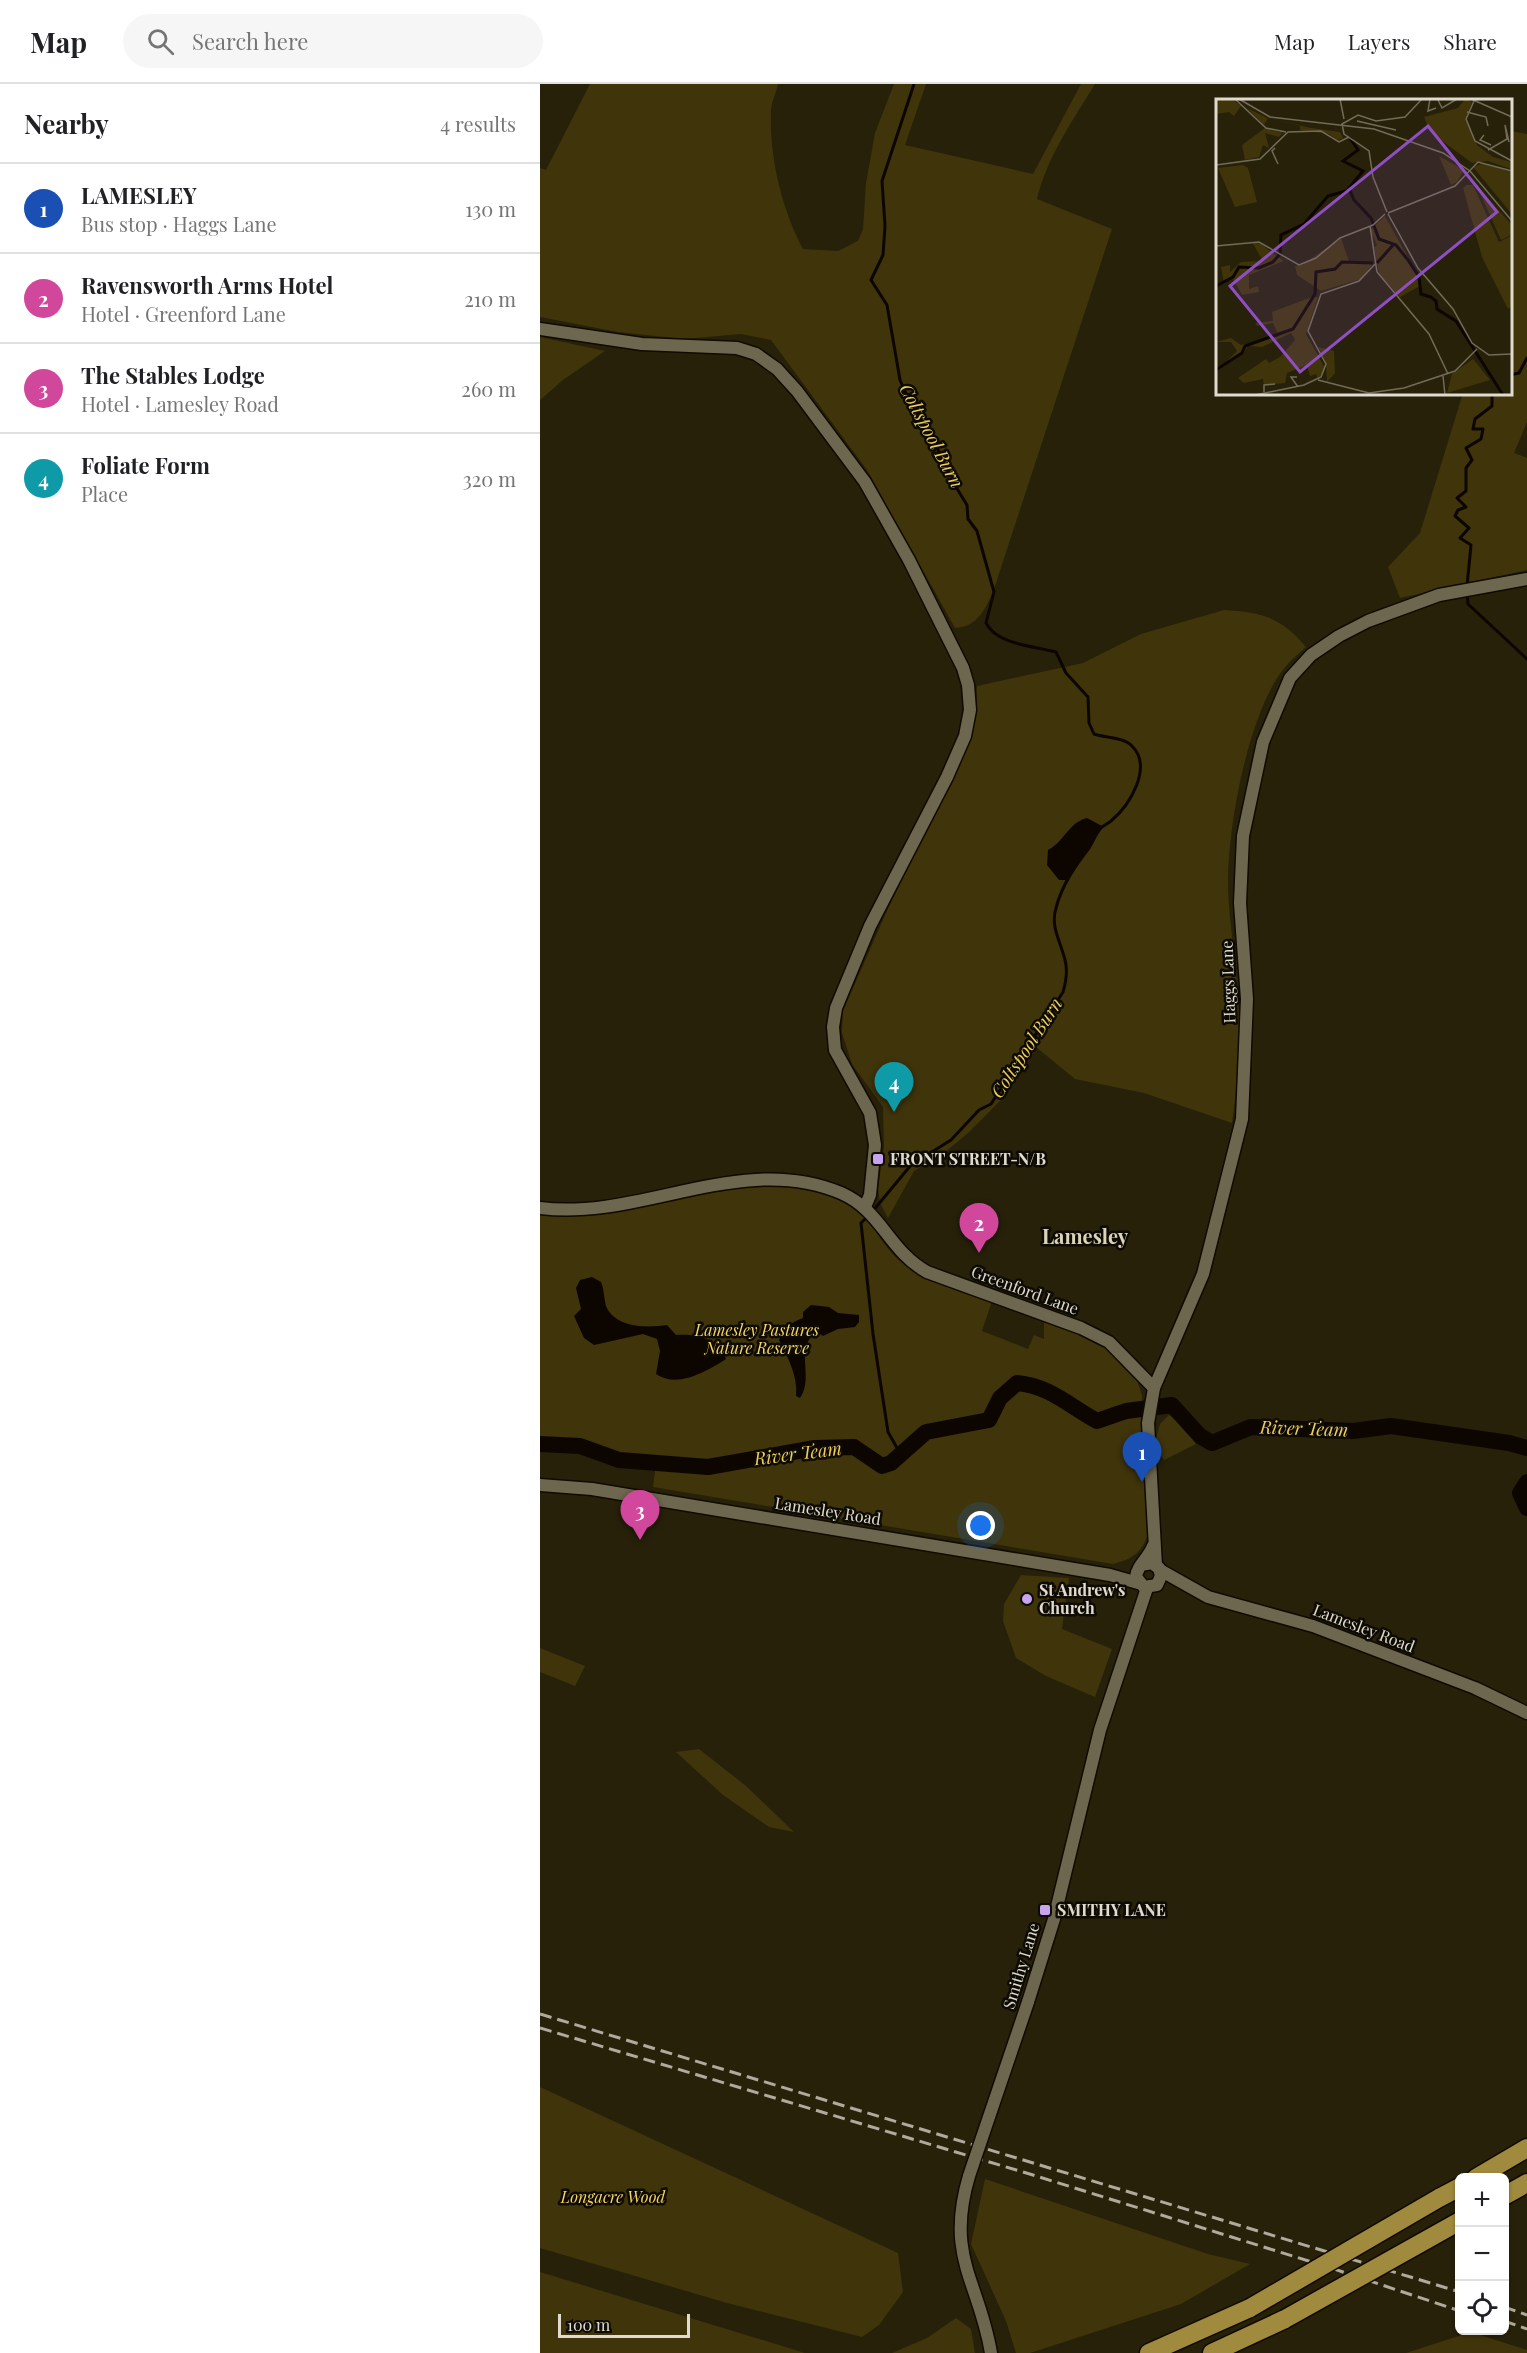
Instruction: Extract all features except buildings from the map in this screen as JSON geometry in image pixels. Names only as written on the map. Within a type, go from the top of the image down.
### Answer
[{"type":"highway","points":[[1484,2173],[1527,2148]]},
{"type":"highway","points":[[1509,2193],[1527,2183]]},
{"type":"highway","points":[[1149,2353],[1250,2308],[1455,2190]]},
{"type":"highway","points":[[1212,2353],[1285,2319],[1455,2224]]},
{"type":"street","points":[[540,329],[642,344],[737,348],[756,354],[777,369],[797,391],[865,482],[909,560],[963,668],[968,685],[970,710],[965,736],[947,777],[870,926],[836,1008],[833,1027],[835,1050],[870,1113],[875,1145],[870,1195],[865,1207]]},
{"type":"street","name":"Haggs Lane","points":[[1152,1578],[1153,1539],[1148,1424],[1154,1391],[1203,1274],[1242,1119],[1247,999],[1240,903],[1243,836],[1263,742],[1290,678],[1311,655],[1368,621],[1439,595],[1527,579]]},
{"type":"street","name":"Greenford Lane","points":[[540,1208],[588,1209],[742,1180],[771,1179],[819,1186],[840,1193],[865,1207],[909,1262],[927,1272],[1081,1328],[1108,1342],[1154,1391]]},
{"type":"street","name":"Lamesley Road","points":[[540,1485],[592,1489],[1110,1575],[1152,1578],[1184,1586],[1218,1601],[1313,1626],[1475,1688],[1527,1713]]},
{"type":"street","name":"Haggs Lane","points":[[1140,1567],[1150,1554],[1153,1539]]},
{"type":"street","name":"Lamesley Road","points":[[1110,1575],[1149,1563],[1152,1578]]},
{"type":"street","points":[[1140,1567],[1136,1574],[1152,1578]]},
{"type":"street","name":"Smithy Lane","points":[[991,2351],[964,2266],[960,2245],[962,2205],[969,2176],[1028,2002],[1053,1919],[1100,1730],[1152,1578]]},
{"type":"green space","points":[[590,84],[778,84],[771,108],[772,146],[778,182],[789,217],[803,249],[838,251],[858,241],[863,229],[866,183],[875,133],[894,84],[926,84],[905,145],[1033,174],[1081,84],[1095,84],[1054,154],[1041,183],[1037,199],[1112,229],[994,589],[980,615],[970,624],[955,628],[867,470],[771,340],[741,334],[684,339],[618,332],[540,317],[540,168],[546,170]]},
{"type":"green space","points":[[1512,131],[1527,134],[1527,422],[1514,453],[1527,458],[1527,570],[1400,598],[1388,567],[1420,533],[1463,394],[1512,394]]},
{"type":"green space","points":[[540,337],[605,351],[563,380],[540,400]]},
{"type":"green space","points":[[1224,610],[1249,612],[1270,618],[1288,629],[1306,647],[1286,666],[1261,711],[1242,772],[1231,835],[1228,887],[1239,1016],[1239,1047],[1232,1123],[1144,1093],[1075,1079],[1036,1047],[1015,1073],[1003,1098],[944,1153],[914,1171],[888,1218],[880,1203],[878,1188],[884,1147],[883,1107],[852,1064],[842,1033],[843,1011],[886,913],[970,739],[976,718],[977,686],[1083,663],[1141,634]]},
{"type":"green space","name":"Lamesley Pastures Nature Reserve","points":[[742,1180],[799,1182],[865,1207],[868,1219],[879,1236],[902,1263],[929,1279],[992,1301],[982,1331],[1028,1349],[1034,1335],[1044,1339],[1044,1320],[1108,1346],[1130,1369],[1142,1395],[1148,1534],[1139,1551],[1126,1560],[1113,1564],[653,1487],[656,1463],[619,1460],[580,1446],[540,1444],[540,1208],[551,1209]]},
{"type":"green space","points":[[1169,1415],[1188,1429],[1196,1444],[1164,1460],[1154,1446],[1160,1424]]},
{"type":"green space","points":[[1021,1575],[1069,1578],[1062,1629],[1112,1649],[1095,1697],[1046,1676],[1016,1658],[1003,1621],[1004,1604]]},
{"type":"green space","points":[[540,1648],[585,1666],[575,1686],[540,1672]]},
{"type":"green space","points":[[699,1749],[746,1786],[794,1832],[769,1827],[723,1795],[676,1752]]},
{"type":"green space","name":"Longacre Wood","points":[[540,2087],[898,2253],[903,2292],[879,2325],[862,2337],[727,2303],[540,2248]]},
{"type":"green space","points":[[985,2179],[1208,2254],[1250,2264],[1181,2304],[1030,2353],[1016,2353],[1006,2321],[971,2244]]},
{"type":"green space","points":[[540,2272],[805,2353],[540,2353]]},
{"type":"green space","points":[[956,2318],[971,2329],[975,2353],[892,2353],[927,2338]]},
{"type":"green space","points":[[1462,2335],[1480,2335],[1527,2350],[1527,2353],[1406,2353]]},
{"type":"shaded area","points":[[1087,818],[1102,826],[1067,880],[1059,880],[1047,865],[1048,850],[1059,842],[1075,824]]},
{"type":"shaded area","points":[[592,1277],[601,1282],[606,1306],[617,1319],[632,1325],[667,1325],[676,1335],[698,1336],[713,1342],[723,1352],[726,1359],[692,1377],[673,1380],[656,1374],[660,1351],[657,1339],[643,1334],[594,1345],[584,1338],[574,1316],[581,1309],[576,1288],[580,1280]]},
{"type":"shaded area","points":[[811,1305],[829,1307],[838,1313],[859,1315],[859,1322],[855,1327],[838,1329],[823,1336],[817,1332],[810,1338],[805,1354],[806,1381],[800,1398],[796,1396],[794,1374],[779,1340],[788,1326],[803,1318],[803,1312]]},
{"type":"waterway","name":"Coltspool Burn","points":[[872,1212],[911,1165],[951,1140],[979,1110],[991,1104],[1063,992],[1066,964],[1054,922],[1062,891],[1098,831],[1118,814],[1132,796],[1140,775],[1138,755],[1129,743],[1094,734],[1089,723],[1088,697],[1066,673],[1056,652],[1007,640],[991,630],[986,623],[994,592],[977,531],[968,519],[967,505],[956,487],[951,471],[913,410],[900,380],[887,305],[871,280],[883,255],[885,226],[882,181],[914,84]]},
{"type":"waterway","points":[[1512,375],[1519,373],[1527,358]]},
{"type":"waterway","points":[[1467,586],[1471,545],[1460,538],[1469,528],[1455,516],[1458,510],[1466,507],[1457,498],[1466,491],[1466,468],[1472,460],[1466,448],[1481,439],[1483,429],[1473,429],[1475,419],[1492,406],[1492,394]]},
{"type":"waterway","points":[[1467,592],[1468,604],[1527,659]]},
{"type":"waterway","name":"Coltspool Burn","points":[[867,1217],[861,1223],[873,1334],[888,1432],[901,1455]]},
{"type":"waterway","name":"River Team","points":[[540,1444],[580,1446],[619,1460],[708,1467],[815,1448],[854,1447],[882,1466],[891,1463],[926,1432],[989,1420],[1000,1398],[1017,1383],[1049,1392],[1097,1421],[1126,1411],[1172,1405],[1200,1436],[1212,1443],[1251,1427],[1353,1431],[1391,1426],[1509,1443],[1527,1448]]},
{"type":"waterway","name":"River Team","points":[[1527,1482],[1520,1493],[1527,1508]]},
{"type":"railway","points":[[540,2014],[1455,2290]]},
{"type":"railway","points":[[540,2028],[1033,2175],[1455,2309]]},
{"type":"railway","points":[[1509,2309],[1527,2315]]},
{"type":"railway","points":[[1509,2323],[1527,2329]]},
{"type":"place","name":"Foliate Form","points":[[894,1112]]},
{"type":"place","name":"FRONT STREET-N/B","points":[[878,1159]]},
{"type":"place","name":"Ravensworth Arms Hotel","points":[[979,1253]]},
{"type":"place","name":"LAMESLEY","points":[[1142,1482]]},
{"type":"place","name":"The Stables Lodge","points":[[640,1540]]},
{"type":"place","name":"St Andrew's Church","points":[[1027,1599]]},
{"type":"place","name":"SMITHY LANE","points":[[1045,1910]]},
{"type":"district","name":"Lamesley","points":[[1085,1237]]}]
